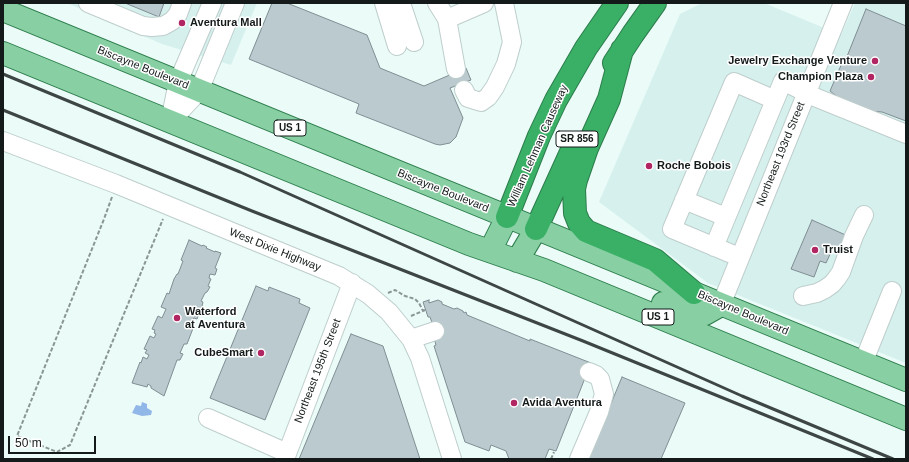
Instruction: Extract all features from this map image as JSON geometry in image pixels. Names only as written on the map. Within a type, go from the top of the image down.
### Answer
[{"type":"highway","name":"William Lehman Causeway","points":[[507,217],[539,136],[556,100],[586,48],[617,3]]},
{"type":"highway","name":"SR 856","points":[[536,229],[564,170],[591,106],[622,50],[655,3]]},
{"type":"highway","points":[[622,50],[609,99],[586,148],[576,180],[574,205],[576,218],[586,231],[655,260],[694,293]]},
{"type":"main road","name":"Biscayne Boulevard","points":[[3,10],[906,380]]},
{"type":"main road","name":"US 1","points":[[3,53],[469,244],[544,270],[906,419]]},
{"type":"main road","name":"William Lehman Causeway","points":[[490,251],[507,217]]},
{"type":"main road","name":"SR 856","points":[[517,261],[536,229]]},
{"type":"main road","points":[[570,281],[613,283],[692,314],[705,314],[721,305]]},
{"type":"street","points":[[88,3],[143,26],[152,27],[163,26],[172,21],[178,14],[182,3]]},
{"type":"street","points":[[170,122],[199,91],[235,3]]},
{"type":"street","points":[[226,24],[239,3]]},
{"type":"street","points":[[384,3],[405,44],[401,3]]},
{"type":"street","points":[[437,3],[447,19],[456,69]]},
{"type":"street","points":[[447,19],[484,3]]},
{"type":"street","points":[[464,90],[468,98],[481,102],[488,97],[496,87],[506,64],[512,42],[504,3]]},
{"type":"street","name":"Northeast 193rd Street","points":[[721,305],[739,257],[843,3]]},
{"type":"street","points":[[170,122],[178,82],[208,8]]},
{"type":"street","points":[[714,247],[783,81],[823,100],[906,134]]},
{"type":"street","points":[[739,257],[672,229],[734,82],[775,100]]},
{"type":"street","name":"West Dixie Highway","points":[[3,141],[116,184],[339,276],[352,283],[385,308],[411,339],[420,358],[452,459]]},
{"type":"street","points":[[746,169],[771,179]]},
{"type":"street","points":[[684,200],[726,217]]},
{"type":"street","points":[[803,296],[817,293],[825,289],[837,278],[841,272],[854,236],[864,215]]},
{"type":"street","name":"Northeast 195th Street","points":[[286,456],[352,283]]},
{"type":"street","points":[[863,363],[892,291]]},
{"type":"street","points":[[411,339],[435,331]]},
{"type":"street","points":[[579,459],[599,412],[604,394],[600,380],[596,375],[589,372]]},
{"type":"street","points":[[208,418],[286,456]]},
{"type":"path","points":[[116,184],[104,219],[17,436],[57,452],[70,445],[169,206]]},
{"type":"path","points":[[388,293],[395,290],[419,302],[424,311],[410,317]]},
{"type":"path","points":[[551,459],[554,452]]},
{"type":"shaded area","name":"Aventura Mall","points":[[67,3],[257,3],[231,65],[162,44]]},
{"type":"shaded area","points":[[702,3],[764,3],[841,35],[855,3],[906,3],[906,363],[708,283],[599,202],[680,14]]},
{"type":"water","points":[[142,402],[147,404],[147,408],[152,411],[151,415],[142,416],[132,413],[136,405],[141,406]]},
{"type":"building","points":[[125,3],[164,3],[159,17]]},
{"type":"building","points":[[272,3],[287,3],[367,35],[380,68],[424,86],[466,68],[471,80],[450,88],[463,118],[456,137],[450,143],[440,145],[435,144],[356,113],[359,104],[249,59]]},
{"type":"building","name":"Champion Plaza","points":[[866,9],[906,26],[906,121],[882,112],[868,111],[843,101],[830,91],[842,63],[844,64]]},
{"type":"building","name":"Truist","points":[[812,220],[850,237],[844,252],[833,248],[826,263],[820,261],[814,277],[791,269]]},
{"type":"building","name":"Waterford at Aventura","points":[[189,240],[202,246],[203,245],[215,252],[221,253],[215,268],[217,269],[215,275],[210,274],[209,278],[211,279],[208,286],[210,287],[201,301],[203,302],[197,319],[194,318],[191,324],[194,325],[192,331],[187,344],[184,344],[180,353],[183,354],[180,360],[177,360],[164,396],[151,388],[148,384],[147,387],[132,383],[143,357],[147,359],[149,355],[145,353],[147,350],[144,349],[150,336],[154,338],[156,334],[154,333],[155,330],[152,329],[158,316],[162,318],[166,309],[161,307],[167,293],[169,294],[174,279],[178,274],[183,261],[181,260]]},
{"type":"building","name":"CubeSmart","points":[[256,286],[268,291],[269,287],[300,299],[299,303],[310,308],[265,420],[210,398]]},
{"type":"building","name":"Avida Aventura","points":[[429,300],[429,303],[438,300],[442,302],[442,304],[454,309],[457,308],[464,313],[466,312],[467,315],[530,341],[530,339],[591,363],[556,451],[549,449],[545,459],[509,459],[506,451],[491,445],[489,451],[465,442],[434,346],[436,345],[433,335],[435,331],[423,302]]},
{"type":"building","points":[[351,334],[383,346],[420,459],[299,459]]},
{"type":"building","points":[[622,377],[685,403],[661,459],[588,459]]},
{"type":"railway","points":[[3,74],[240,172],[742,396],[893,459]]},
{"type":"railway","points":[[3,110],[252,211],[583,341],[873,459]]},
{"type":"place","name":"Aventura Mall","points":[[182,23]]},
{"type":"place","name":"Jewelry Exchange Venture","points":[[875,61]]},
{"type":"place","name":"Champion Plaza","points":[[871,77]]},
{"type":"place","name":"Roche Bobois","points":[[649,166]]},
{"type":"place","name":"Truist","points":[[815,250]]},
{"type":"place","name":"Waterford at Aventura","points":[[177,318]]},
{"type":"place","name":"CubeSmart","points":[[261,353]]},
{"type":"place","name":"Avida Aventura","points":[[514,403]]}]
